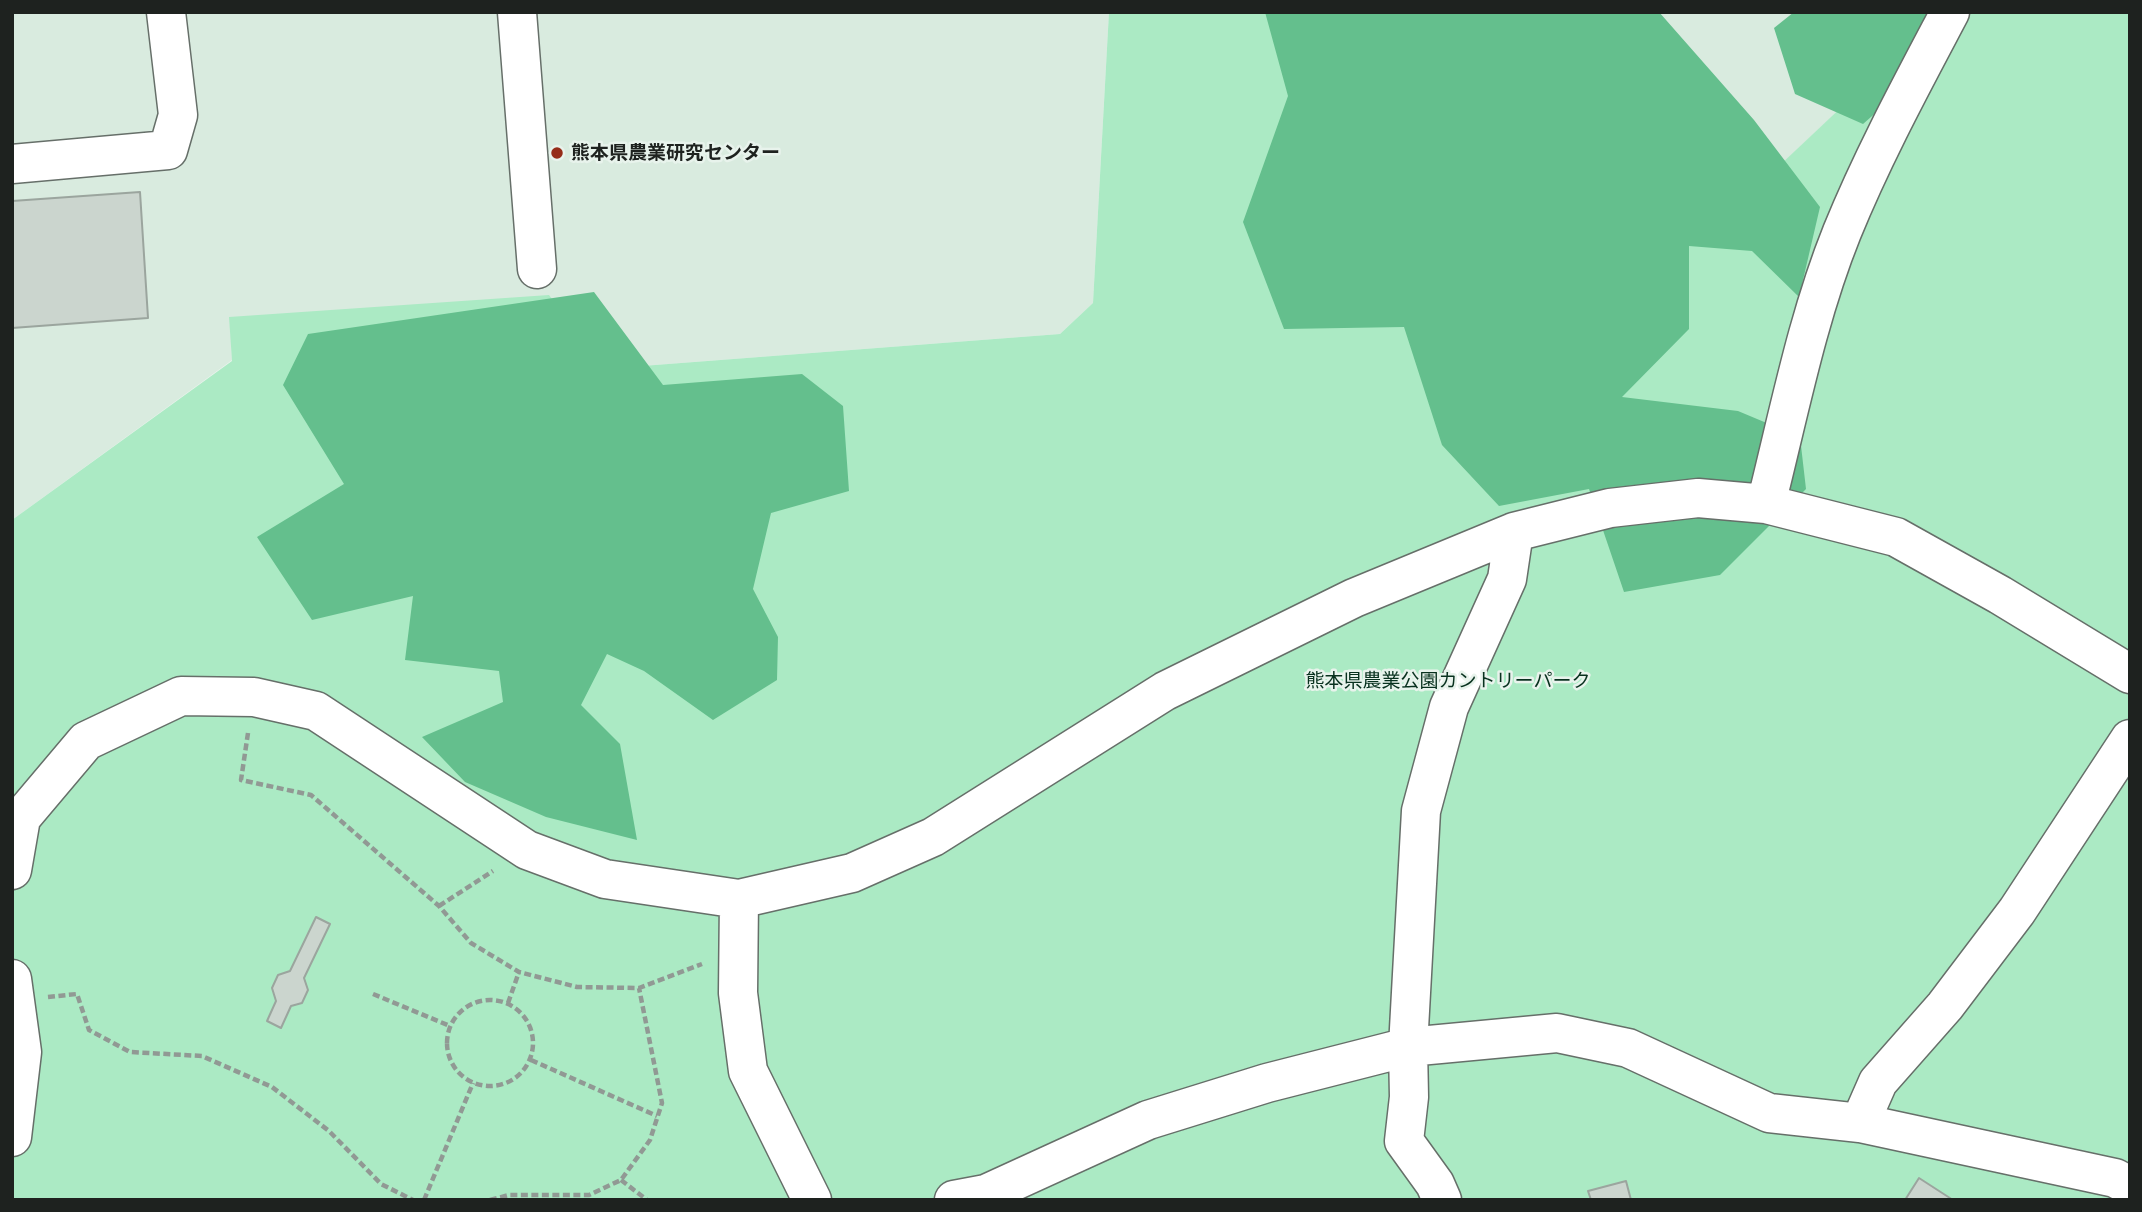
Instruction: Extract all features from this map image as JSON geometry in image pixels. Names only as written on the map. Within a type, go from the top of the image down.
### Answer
[{"type":"street","points":[[12,164],[168,150],[178,115],[166,12]]},
{"type":"street","points":[[517,12],[537,269]]},
{"type":"street","points":[[1766,504],[1814,312],[1842,233],[1889,128],[1950,12]]},
{"type":"street","points":[[12,870],[21,818],[86,741],[181,696],[254,697],[316,711],[527,850],[605,879],[739,899],[852,873],[933,837],[1165,691],[1354,598],[1514,532],[1610,508],[1698,498],[1766,504],[1896,537],[2000,595],[2130,674]]},
{"type":"street","points":[[1443,1200],[1435,1184],[1404,1141],[1409,1097],[1408,1046],[1421,811],[1449,707],[1507,579],[1514,532]]},
{"type":"street","points":[[1860,1123],[1878,1082],[1945,1006],[2017,911],[2130,739]]},
{"type":"street","points":[[739,899],[738,993],[748,1071],[812,1200]]},
{"type":"street","points":[[12,1137],[22,1052],[14,989]]},
{"type":"street","points":[[954,1200],[986,1194],[1148,1120],[1267,1083],[1408,1046],[1557,1033],[1628,1048],[1769,1113],[1860,1123],[2115,1178],[2130,1186]]},
{"type":"path","points":[[254,697],[241,780],[311,795],[439,906],[471,943],[519,972],[577,987],[639,988],[739,950]]},
{"type":"path","points":[[439,906],[527,850]]},
{"type":"path","points":[[508,1003],[519,972]]},
{"type":"path","points":[[490,1200],[509,1195],[589,1195],[621,1180],[650,1140],[662,1103],[639,988]]},
{"type":"path","points":[[14,989],[77,994],[89,1030],[130,1052],[202,1056],[272,1087],[329,1131],[381,1184],[413,1200]]},
{"type":"path","points":[[373,994],[450,1026]]},
{"type":"path","points":[[485,999],[508,1003],[526,1017],[534,1038],[531,1060],[517,1077],[496,1086],[473,1083],[455,1069],[447,1049],[450,1026],[464,1008],[485,999]]},
{"type":"path","points":[[531,1060],[657,1116]]},
{"type":"path","points":[[424,1200],[473,1083]]},
{"type":"path","points":[[621,1180],[647,1200]]},
{"type":"shaded area","name":"熊本県農業研究センター","points":[[12,12],[1109,12],[1093,303],[1060,334],[603,369],[230,317],[232,360],[12,520]]},
{"type":"shaded area","points":[[1582,12],[1932,12],[1901,51],[1709,233]]},
{"type":"green space","name":"熊本県農業公園カントリーパーク","points":[[1109,12],[1582,12],[1709,232],[1901,51],[1932,12],[2130,12],[2130,1200],[12,1200],[12,520],[232,361],[229,317],[549,295],[603,369],[1060,334],[1093,303]]},
{"type":"green space","points":[[1265,12],[1659,12],[1754,120],[1820,207],[1799,297],[1752,251],[1689,246],[1689,329],[1622,397],[1738,411],[1800,437],[1806,489],[1720,575],[1624,592],[1589,489],[1499,506],[1442,445],[1404,327],[1284,329],[1243,222],[1288,96]]},
{"type":"green space","points":[[1794,12],[1961,12],[1946,51],[1863,124],[1795,94],[1774,28]]},
{"type":"green space","points":[[594,292],[663,385],[802,374],[843,406],[849,491],[771,513],[753,589],[778,637],[777,680],[713,720],[644,671],[607,654],[581,705],[620,744],[637,840],[546,817],[465,782],[422,737],[503,702],[499,671],[405,660],[413,596],[312,620],[257,537],[344,484],[283,385],[308,334]]},
{"type":"building","points":[[140,192],[148,318],[12,328],[12,201]]},
{"type":"building","points":[[316,917],[330,924],[304,978],[308,990],[302,1003],[291,1006],[281,1028],[267,1021],[276,1001],[272,988],[278,975],[290,971]]},
{"type":"building","points":[[1919,1178],[1953,1200],[1905,1200]]},
{"type":"building","points":[[1626,1181],[1631,1200],[1591,1200],[1588,1191]]},
{"type":"place","name":"熊本県農業研究センター","points":[[557,153]]}]
